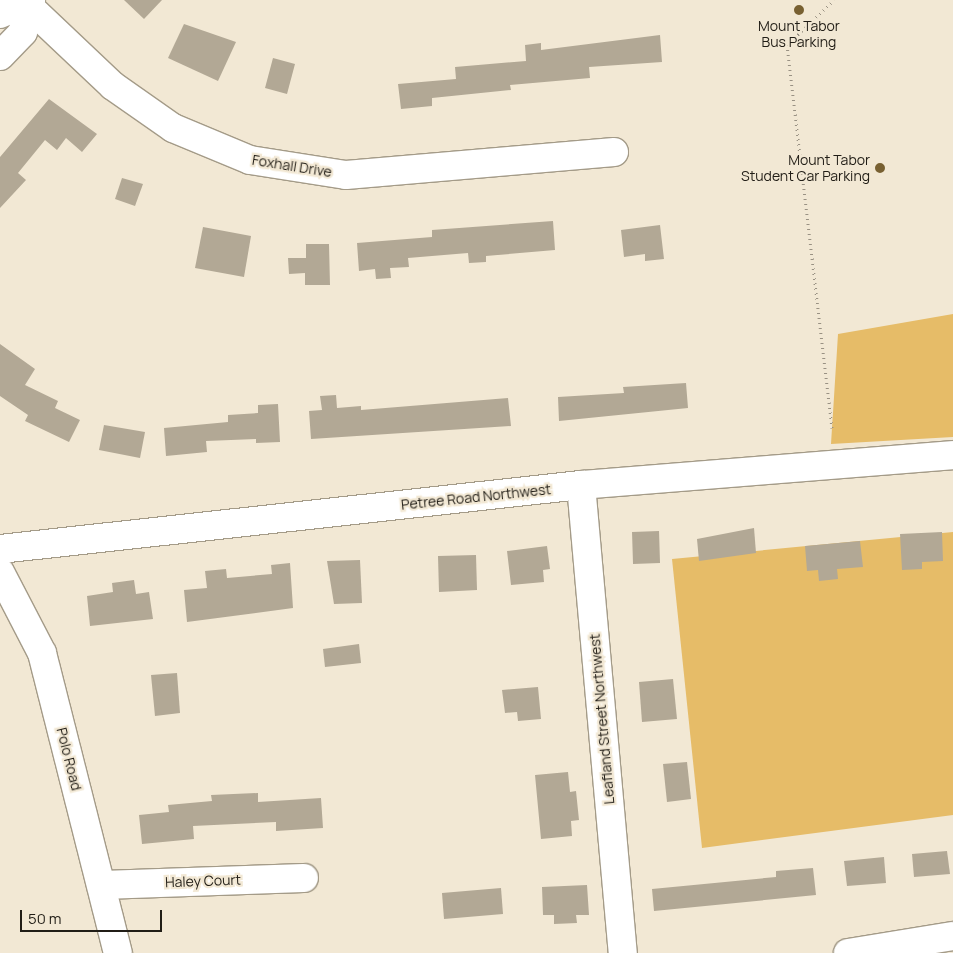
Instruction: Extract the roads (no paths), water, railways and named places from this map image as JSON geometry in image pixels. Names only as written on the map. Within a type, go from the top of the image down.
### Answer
[{"type":"street","points":[[0,14],[27,2]]},
{"type":"street","points":[[0,56],[23,32],[27,2]]},
{"type":"street","name":"Foxhall Drive","points":[[27,2],[113,86],[173,128],[250,160],[346,175],[614,152]]},
{"type":"street","name":"Petree Road Northwest","points":[[0,549],[581,485],[953,455]]},
{"type":"street","name":"Leafland Street Northwest","points":[[581,485],[623,953]]},
{"type":"street","name":"Polo Road","points":[[0,572],[42,653],[118,953]]},
{"type":"street","name":"Haley Court","points":[[102,885],[304,878]]},
{"type":"street","points":[[848,953],[953,936]]},
{"type":"place","name":"Mount Tabor Bus Parking","points":[[799,10]]},
{"type":"place","name":"Mount Tabor Student Car Parking","points":[[880,168]]}]
